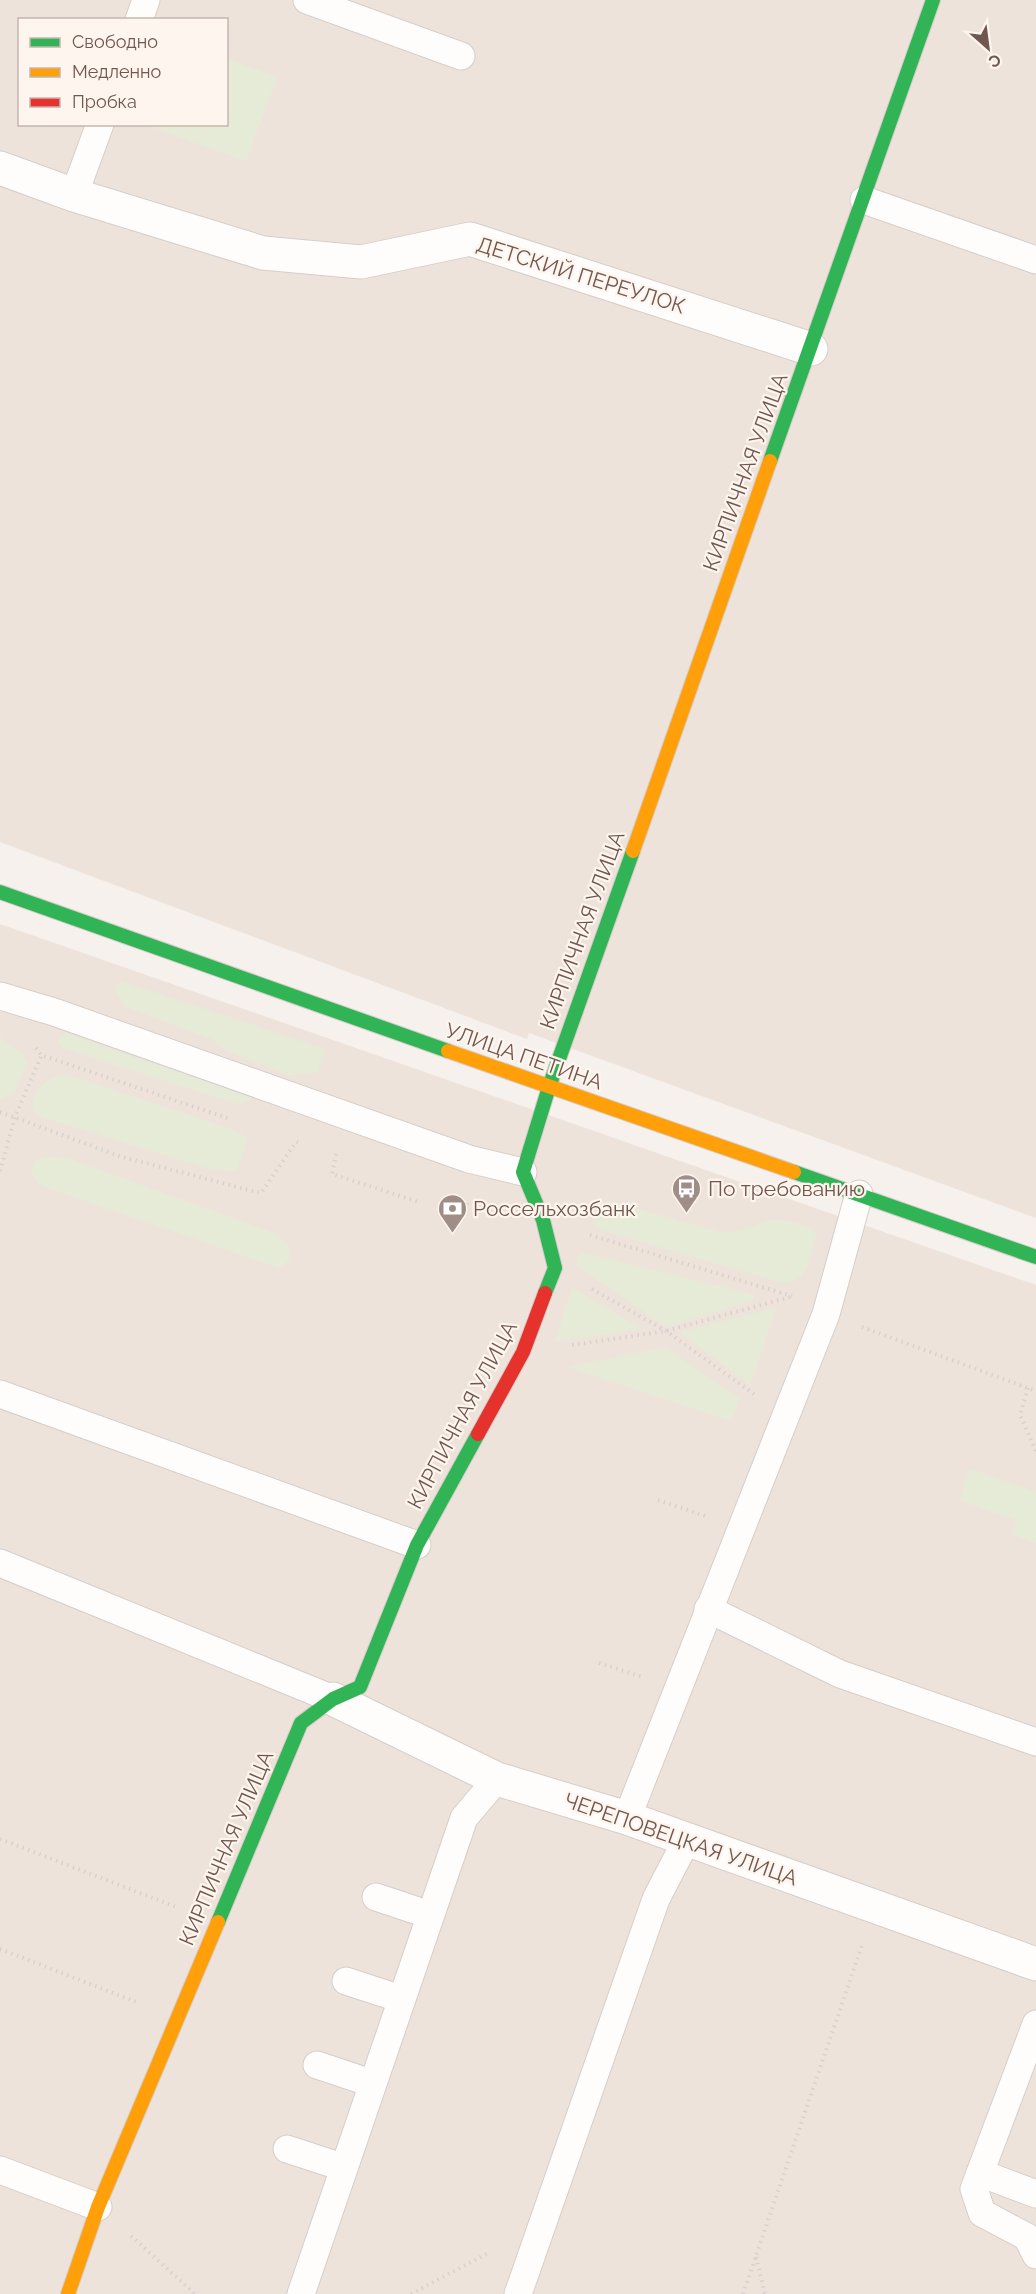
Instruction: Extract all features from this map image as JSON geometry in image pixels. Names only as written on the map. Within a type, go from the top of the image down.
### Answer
[{"type":"street","name":"КИРПИЧНАЯ УЛИЦА","points":[[523,1172],[549,1087],[933,0]]},
{"type":"street","name":"ДЕТСКИЙ ПЕРЕУЛОК","points":[[0,168],[74,195],[263,253],[361,261],[470,239],[811,349]]},
{"type":"street","name":"УЛИЦА ПЕТИНА","points":[[0,891],[549,1087],[1036,1257]]},
{"type":"street","points":[[523,1172],[543,1220],[555,1268]]},
{"type":"street","name":"КИРПИЧНАЯ УЛИЦА","points":[[68,2294],[98,2207],[301,1724],[333,1699],[360,1688],[417,1545],[523,1352],[555,1268]]},
{"type":"street","name":"ЧЕРЕПОВЕЦКАЯ УЛИЦА","points":[[333,1699],[497,1779],[627,1818],[686,1841],[1036,1964]]},
{"type":"lane","points":[[140,18],[146,0]]},
{"type":"lane","points":[[307,0],[461,56]]},
{"type":"lane","points":[[74,195],[99,126]]},
{"type":"lane","points":[[864,200],[1036,260]]},
{"type":"lane","points":[[0,996],[54,1012],[459,1155],[523,1172]]},
{"type":"lane","points":[[627,1818],[826,1314],[859,1194]]},
{"type":"lane","points":[[0,1394],[417,1545]]},
{"type":"lane","points":[[0,1563],[333,1699]]},
{"type":"lane","points":[[708,1609],[840,1674],[1036,1742]]},
{"type":"lane","points":[[301,2294],[342,2167],[464,1818],[497,1779]]},
{"type":"lane","points":[[518,2294],[656,1899],[686,1841]]},
{"type":"lane","points":[[376,1897],[430,1915]]},
{"type":"lane","points":[[346,1982],[401,1999]]},
{"type":"lane","points":[[1036,2024],[974,2189],[982,2213],[1027,2237],[1036,2255]]},
{"type":"lane","points":[[317,2065],[371,2084]]},
{"type":"lane","points":[[287,2149],[342,2167]]},
{"type":"lane","points":[[0,2170],[98,2207]]},
{"type":"lane","points":[[980,2173],[1036,2194]]},
{"type":"path","points":[[0,1171],[15,1117],[41,1055],[54,1012]]},
{"type":"path","points":[[0,1112],[122,1157],[261,1193],[296,1142],[306,1145]]},
{"type":"path","points":[[326,1151],[347,1158]]},
{"type":"path","points":[[336,1154],[332,1173],[419,1202]]},
{"type":"path","points":[[465,1210],[471,1195]]},
{"type":"path","points":[[543,1220],[793,1296],[826,1314],[1036,1391]]},
{"type":"path","points":[[555,1268],[666,1332],[758,1396]]},
{"type":"path","points":[[523,1352],[666,1332],[793,1296]]},
{"type":"path","points":[[1028,1388],[1020,1415],[1036,1451]]},
{"type":"path","points":[[658,1500],[714,1520]]},
{"type":"path","points":[[599,1662],[651,1680]]},
{"type":"path","points":[[0,1839],[179,1908]]},
{"type":"path","points":[[176,1919],[183,1898]]},
{"type":"path","points":[[743,2294],[876,1906]]},
{"type":"path","points":[[0,1949],[141,2004],[146,1993]]},
{"type":"path","points":[[98,2207],[195,2294]]},
{"type":"path","points":[[411,2294],[543,2223]]},
{"type":"path","points":[[756,2255],[765,2294]]},
{"type":"shaded area","points":[[0,0],[1036,0],[1036,1218],[529,1033],[527,1039],[0,842]]},
{"type":"shaded area","points":[[0,924],[1036,1285],[1036,2294],[0,2294]]},
{"type":"green space","points":[[228,59],[277,77],[246,161],[149,126],[228,126]]},
{"type":"green space","points":[[120,981],[325,1049],[318,1072],[289,1075],[229,1052],[212,1039],[124,1006],[114,989]]},
{"type":"green space","points":[[64,1033],[253,1097],[241,1104],[228,1101],[61,1047],[58,1041]]},
{"type":"green space","points":[[0,1037],[22,1054],[27,1062],[14,1093],[2,1099],[0,1099]]},
{"type":"green space","points":[[67,1075],[233,1130],[248,1138],[237,1171],[210,1169],[42,1117],[33,1110],[38,1090],[47,1081]]},
{"type":"green space","points":[[44,1157],[66,1158],[274,1233],[290,1248],[289,1260],[279,1268],[48,1188],[38,1183],[32,1174],[34,1163]]},
{"type":"green space","points":[[609,1201],[722,1233],[774,1220],[814,1230],[816,1236],[803,1274],[790,1282],[781,1282],[601,1230],[594,1224],[593,1217],[600,1203]]},
{"type":"green space","points":[[580,1252],[755,1295],[751,1301],[666,1327],[576,1265]]},
{"type":"green space","points":[[572,1288],[642,1329],[555,1342]]},
{"type":"green space","points":[[776,1308],[750,1385],[680,1332]]},
{"type":"green space","points":[[665,1347],[740,1399],[731,1421],[568,1367]]},
{"type":"green space","points":[[970,1469],[1036,1492],[1036,1543],[1012,1534],[1016,1520],[959,1500]]},
{"type":"traffic: fast","points":[[770,461],[933,0]]},
{"type":"traffic: fast","points":[[545,1293],[555,1268],[543,1220],[523,1172],[549,1087],[633,851]]},
{"type":"traffic: fast","points":[[0,892],[448,1051]]},
{"type":"traffic: fast","points":[[794,1172],[1036,1257]]},
{"type":"traffic: fast","points":[[218,1922],[301,1723],[333,1699],[360,1687],[417,1545],[478,1434]]},
{"type":"traffic: slow","points":[[633,851],[770,461]]},
{"type":"traffic: slow","points":[[448,1051],[794,1172]]},
{"type":"traffic: slow","points":[[68,2294],[98,2207],[218,1922]]},
{"type":"traffic: jam","points":[[478,1434],[523,1352],[545,1293]]},
{"type":"place","name":"По требованию","points":[[687,1214]]},
{"type":"place","name":"Россельхозбанк","points":[[452,1234]]}]
